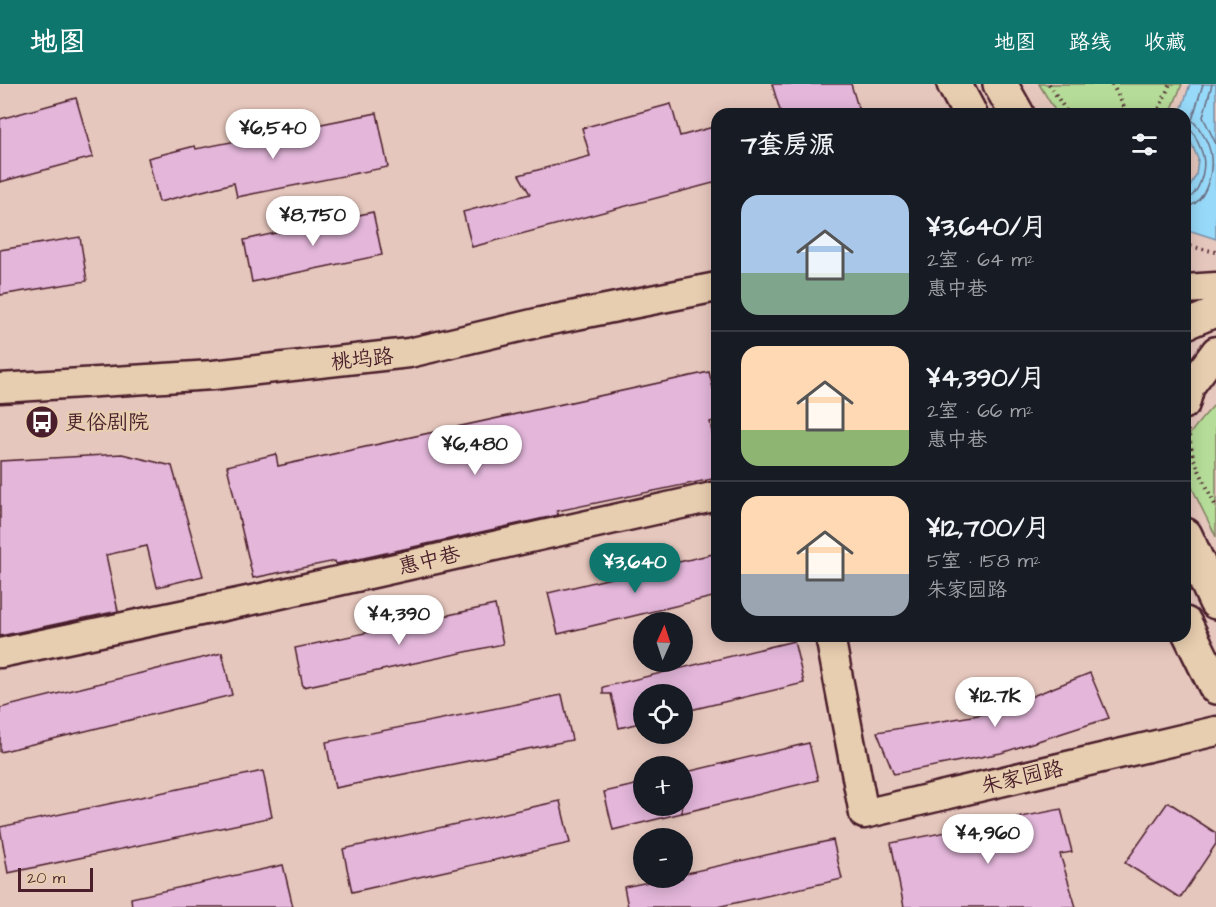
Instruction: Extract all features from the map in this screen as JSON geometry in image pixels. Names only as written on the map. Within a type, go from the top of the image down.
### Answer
[{"type":"main road","points":[[954,84],[967,108]]},
{"type":"main road","points":[[1000,84],[1014,108]]},
{"type":"main road","points":[[1191,548],[1216,602]]},
{"type":"main road","points":[[1191,636],[1216,687]]},
{"type":"street","points":[[949,84],[951,108]]},
{"type":"street","name":"桃坞路","points":[[0,388],[213,375],[409,353],[541,322],[711,288]]},
{"type":"street","points":[[1191,289],[1216,288]]},
{"type":"street","points":[[1191,322],[1216,312]]},
{"type":"street","points":[[1191,385],[1216,351]]},
{"type":"street","name":"惠中巷","points":[[0,653],[262,598],[711,497]]},
{"type":"street","name":"朱家园路","points":[[831,642],[864,814],[1216,731]]},
{"type":"path","points":[[1049,84],[1064,108]]},
{"type":"path","points":[[1112,84],[1125,108]]},
{"type":"path","points":[[1160,108],[1170,84]]},
{"type":"path","points":[[1191,246],[1216,252]]},
{"type":"path","points":[[1191,447],[1193,457],[1216,507]]},
{"type":"green space","points":[[1039,84],[1182,84],[1172,108],[1053,108]]},
{"type":"green space","points":[[1216,403],[1216,537],[1191,484],[1191,433]]},
{"type":"water","points":[[1190,84],[1216,84],[1216,239],[1191,231],[1191,184],[1196,175],[1198,159],[1191,142],[1191,108],[1182,108]]},
{"type":"building","points":[[772,84],[851,84],[858,108],[779,108]]},
{"type":"building","points":[[76,98],[93,157],[0,182],[0,119]]},
{"type":"building","points":[[671,104],[680,136],[711,128],[711,184],[472,247],[463,212],[530,194],[519,175],[590,156],[582,128]]},
{"type":"building","points":[[377,113],[388,167],[237,197],[234,183],[159,202],[148,158],[195,146],[196,149]]},
{"type":"building","points":[[373,212],[382,255],[252,282],[244,240]]},
{"type":"building","points":[[80,237],[87,281],[0,295],[0,250]]},
{"type":"building","points":[[709,372],[711,380],[711,479],[557,511],[558,515],[336,564],[335,561],[253,578],[227,466],[276,454],[278,466]]},
{"type":"building","points":[[122,454],[172,466],[203,576],[157,587],[147,546],[106,555],[118,611],[0,636],[0,461]]},
{"type":"building","points":[[711,554],[711,597],[650,612],[633,612],[633,616],[558,634],[548,593]]},
{"type":"building","points":[[495,605],[503,644],[303,687],[295,648]]},
{"type":"building","points":[[790,642],[794,642],[804,683],[693,709],[693,684],[633,684],[633,725],[619,728],[611,694],[603,694],[603,687],[665,672],[693,672],[693,665]]},
{"type":"building","points":[[222,653],[232,695],[0,752],[0,708]]},
{"type":"building","points":[[1090,673],[1109,718],[1001,753],[894,774],[877,732],[990,713]]},
{"type":"building","points":[[562,695],[572,740],[335,788],[326,742]]},
{"type":"building","points":[[809,743],[818,780],[693,810],[693,770]]},
{"type":"building","points":[[263,771],[272,817],[8,873],[0,827]]},
{"type":"building","points":[[633,785],[633,816],[670,816],[613,830],[604,792]]},
{"type":"building","points":[[560,801],[570,843],[352,892],[343,849]]},
{"type":"building","points":[[1168,802],[1216,833],[1216,844],[1180,898],[1125,863]]},
{"type":"building","points":[[1061,809],[1072,852],[1060,854],[1076,907],[904,907],[891,843]]},
{"type":"building","points":[[833,840],[842,879],[717,907],[628,907],[624,887],[633,885],[633,888],[693,888],[693,872]]},
{"type":"building","points":[[283,865],[293,907],[132,907],[131,898]]},
{"type":"place","name":"更俗剧院","points":[[42,422]]}]
